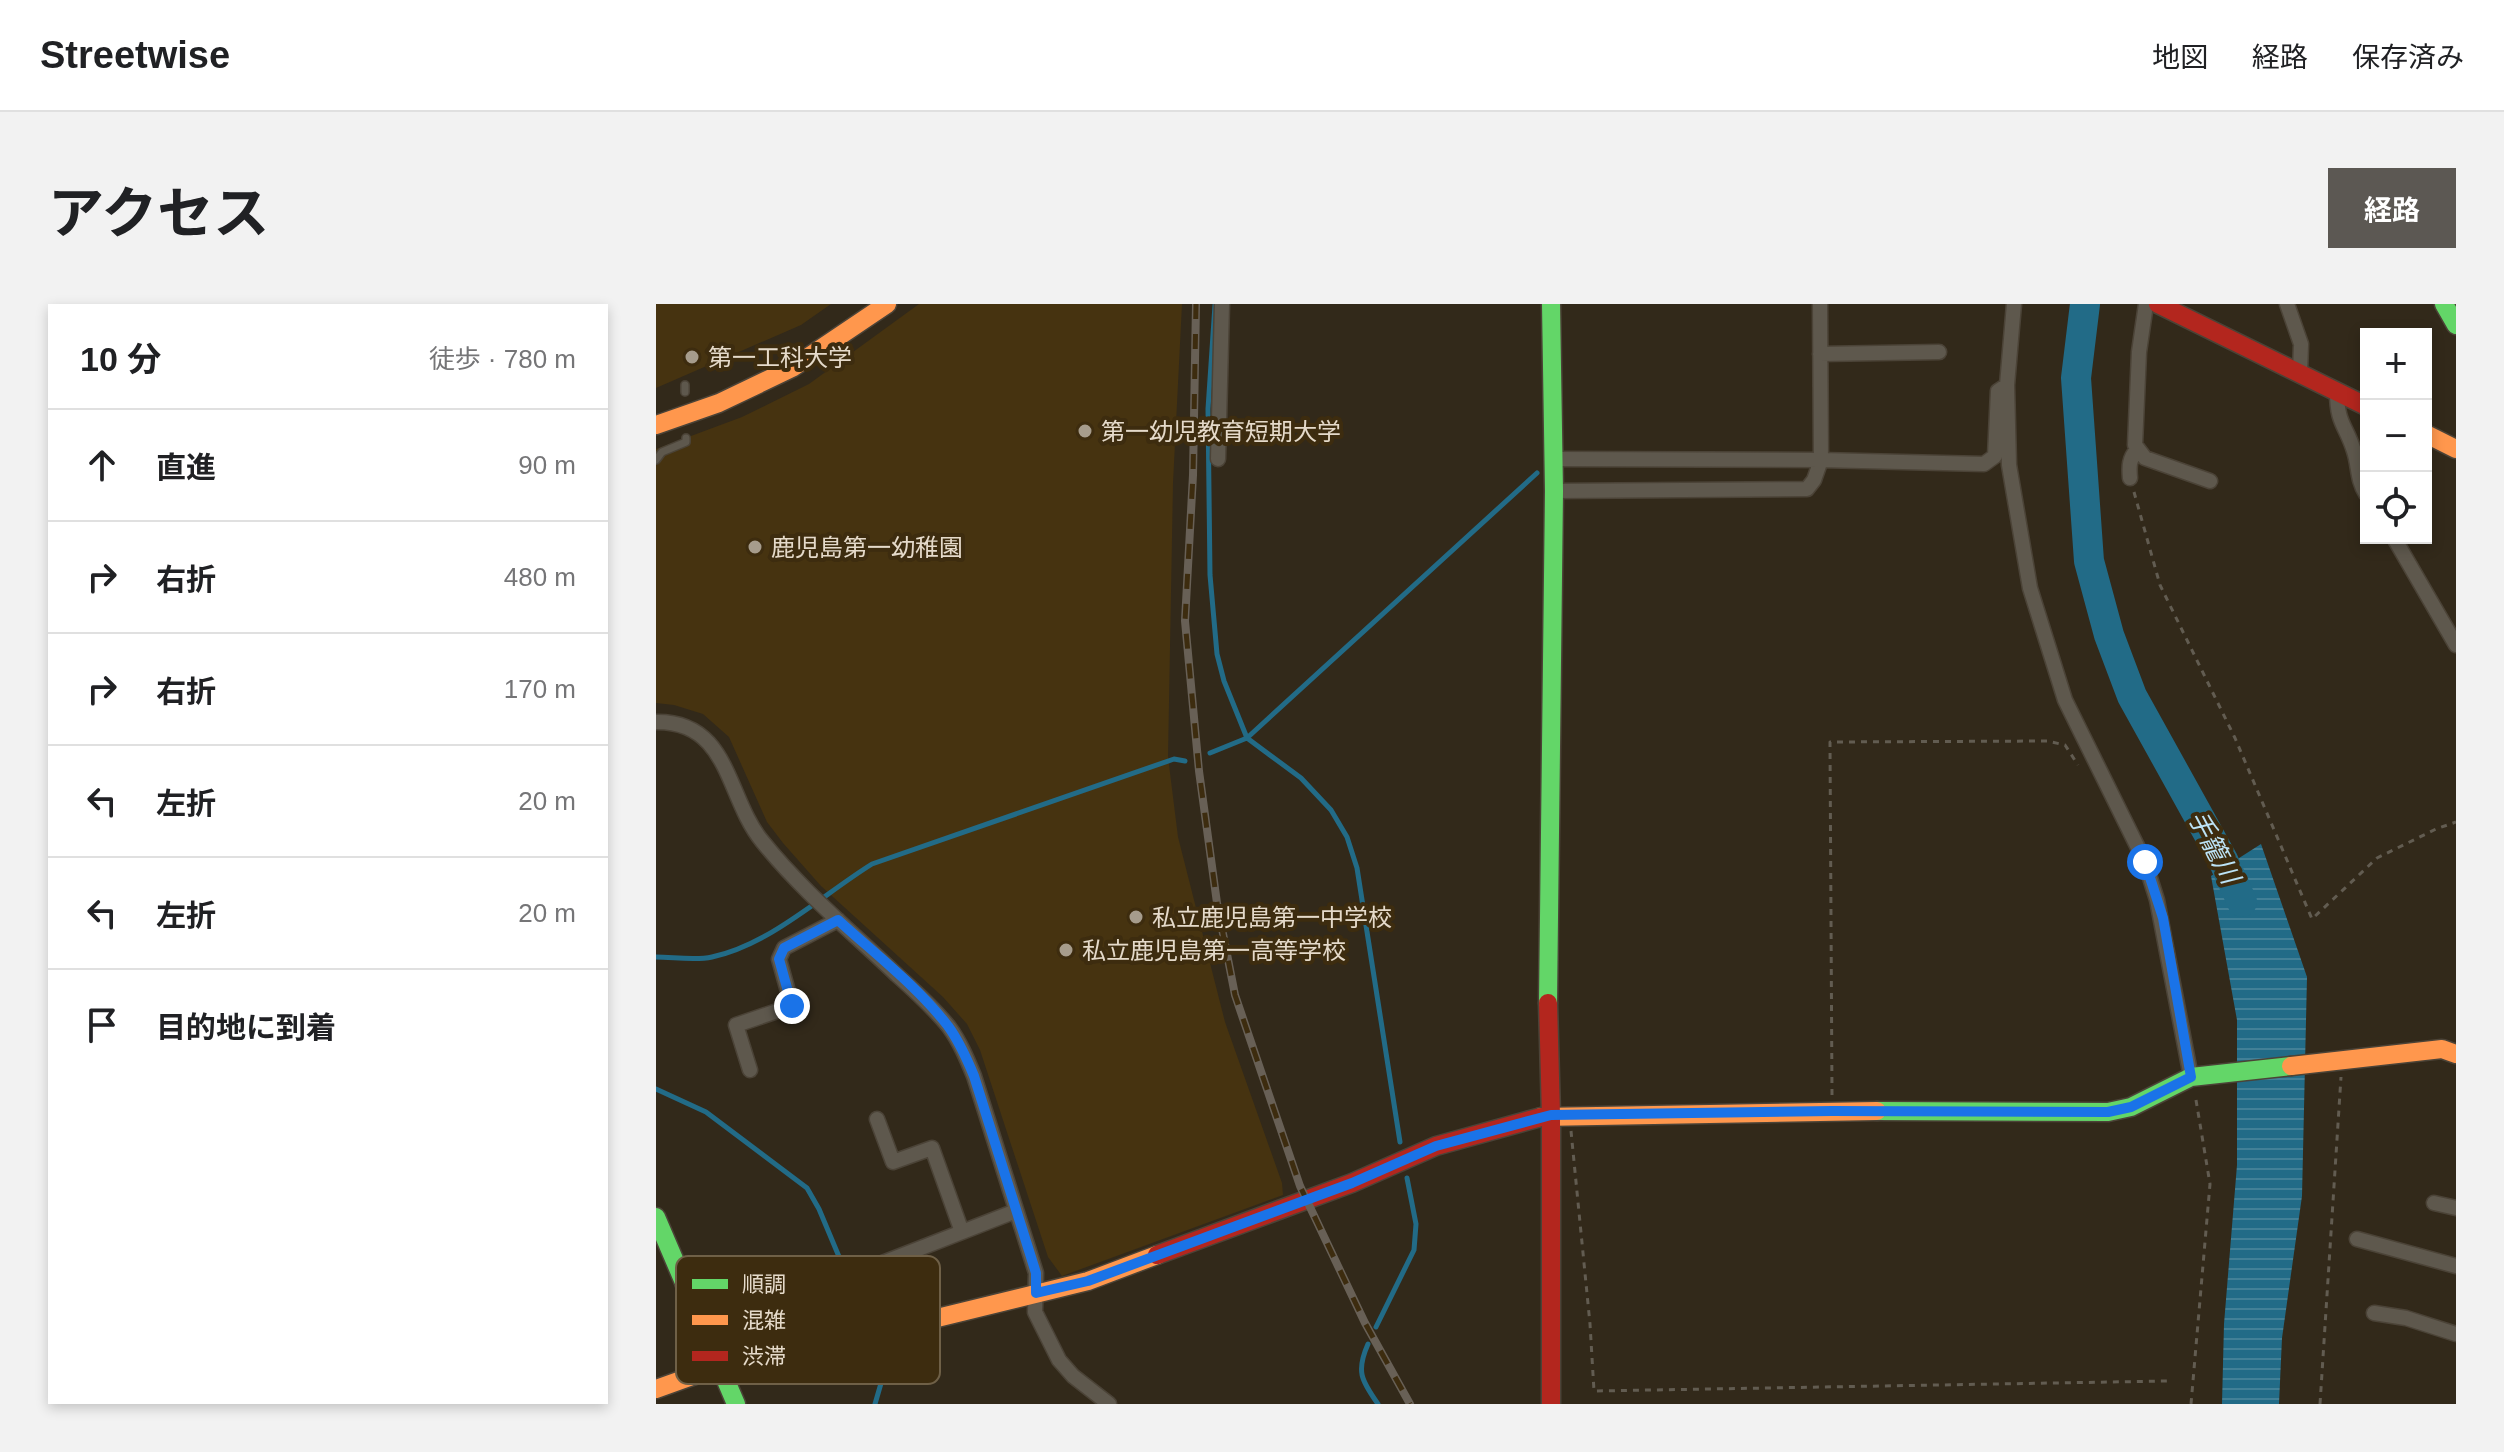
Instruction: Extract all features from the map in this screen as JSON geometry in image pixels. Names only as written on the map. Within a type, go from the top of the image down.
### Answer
[{"type":"street","points":[[656,425],[719,403],[792,368],[887,304]]},
{"type":"street","points":[[1218,459],[1222,304]]},
{"type":"street","points":[[1551,304],[1554,491],[1547,956],[1560,1115],[1551,1404]]},
{"type":"street","points":[[1554,491],[1807,489],[1821,460],[1820,304]]},
{"type":"street","points":[[2014,304],[2007,385],[2009,465],[2034,602],[2065,700],[2145,862],[2157,900],[2196,1076]]},
{"type":"street","points":[[2146,304],[2139,352],[2135,445],[2145,458],[2210,481]]},
{"type":"street","points":[[2158,304],[2360,403]]},
{"type":"street","points":[[2287,304],[2301,344],[2300,373]]},
{"type":"street","points":[[2444,304],[2456,325]]},
{"type":"street","points":[[1820,354],[1939,352]]},
{"type":"street","points":[[1553,459],[1984,464],[1995,456],[1998,391],[2007,385]]},
{"type":"street","points":[[2337,392],[2337,414],[2354,452],[2360,482]]},
{"type":"street","points":[[2432,437],[2456,449]]},
{"type":"street","points":[[2130,478],[2132,455],[2137,450]]},
{"type":"street","points":[[2397,544],[2456,645]]},
{"type":"street","points":[[656,722],[672,722],[692,728],[705,737],[728,773],[758,837],[808,893],[920,996],[948,1026],[974,1076],[1036,1273],[1035,1312],[1059,1360],[1073,1376],[1109,1404]]},
{"type":"street","points":[[750,1070],[736,1025],[792,1006],[779,959],[784,948],[838,920]]},
{"type":"street","points":[[940,1317],[1088,1281],[1352,1183],[1436,1146],[1560,1115],[2120,1111],[2196,1076],[2442,1049],[2456,1054]]},
{"type":"street","points":[[877,1119],[893,1162],[932,1148],[962,1232]]},
{"type":"street","points":[[2434,1203],[2456,1208]]},
{"type":"street","points":[[900,1256],[1016,1211]]},
{"type":"street","points":[[656,1217],[676,1264]]},
{"type":"street","points":[[2357,1239],[2456,1266]]},
{"type":"street","points":[[2374,1313],[2406,1318],[2456,1334]]},
{"type":"street","points":[[656,1389],[676,1381]]},
{"type":"street","points":[[727,1384],[736,1404]]},
{"type":"lane","points":[[656,460],[662,452],[686,442],[686,438]]},
{"type":"path","points":[[2130,478],[2160,585],[2235,738],[2312,919],[2377,858],[2456,822]]},
{"type":"path","points":[[1832,1111],[1830,742],[2047,741],[2065,745],[2078,765]]},
{"type":"path","points":[[2320,1404],[2338,1061]]},
{"type":"path","points":[[2191,1404],[2210,1184],[2196,1076]]},
{"type":"path","points":[[1560,1115],[1590,1324],[1594,1391],[2168,1381]]},
{"type":"shaded area","name":"第一工科大学","points":[[656,304],[831,304],[801,325],[656,388]]},
{"type":"shaded area","points":[[919,304],[1182,304],[1173,483],[1168,757],[1178,837],[1225,1022],[1282,1183],[1283,1195],[1062,1276],[1048,1257],[980,1050],[967,1024],[943,997],[821,886],[783,843],[767,822],[729,737],[703,714],[656,703],[656,449],[742,417],[809,384]]},
{"type":"water","points":[[2261,844],[2307,977],[2302,1196],[2282,1338],[2279,1404],[2222,1404],[2224,1324],[2237,1165],[2237,1020],[2211,876]]},
{"type":"waterway","name":"手籠川","points":[[2085,304],[2076,378],[2089,561],[2109,635],[2132,696],[2223,860],[2242,902]]},
{"type":"waterway","points":[[1215,305],[1208,409],[1210,575],[1217,654],[1224,681],[1247,738],[1301,778],[1331,810],[1347,837],[1357,868],[1400,1142]]},
{"type":"waterway","points":[[1210,753],[1247,738],[1537,473]]},
{"type":"waterway","points":[[656,957],[705,958],[734,951],[775,930],[872,864],[1174,759],[1185,761]]},
{"type":"waterway","points":[[656,1089],[706,1112],[807,1188],[839,1256]]},
{"type":"waterway","points":[[1376,1327],[1414,1250],[1416,1224],[1407,1178]]},
{"type":"waterway","points":[[1368,1344],[1361,1369],[1378,1404]]},
{"type":"waterway","points":[[875,1404],[881,1384]]},
{"type":"railway","points":[[1196,304],[1193,475],[1185,621],[1199,771],[1217,903],[1235,995],[1300,1186],[1365,1323],[1410,1404]]},
{"type":"traffic: fast","points":[[1548,1003],[1554,491],[1551,304]]},
{"type":"traffic: fast","points":[[2444,304],[2456,325]]},
{"type":"traffic: fast","points":[[1877,1111],[2108,1112],[2131,1107],[2191,1077],[2291,1066]]},
{"type":"traffic: fast","points":[[656,1217],[676,1264]]},
{"type":"traffic: fast","points":[[727,1384],[736,1404]]},
{"type":"traffic: slow","points":[[656,425],[719,403],[792,368],[887,304]]},
{"type":"traffic: slow","points":[[2432,437],[2456,449]]},
{"type":"traffic: slow","points":[[2291,1066],[2442,1049],[2456,1054]]},
{"type":"traffic: slow","points":[[1541,1117],[1877,1111]]},
{"type":"traffic: slow","points":[[940,1317],[1088,1281],[1157,1255]]},
{"type":"traffic: slow","points":[[656,1389],[676,1382]]},
{"type":"traffic: jam","points":[[2158,304],[2360,403]]},
{"type":"traffic: jam","points":[[1548,1003],[1551,1404]]},
{"type":"traffic: jam","points":[[1157,1255],[1352,1183],[1436,1146],[1541,1117]]},
{"type":"place","name":"第一工科大学","points":[[692,357]]},
{"type":"place","name":"第一幼児教育短期大学","points":[[1085,431]]},
{"type":"place","name":"鹿児島第一幼稚園","points":[[755,547]]},
{"type":"place","name":"私立鹿児島第一中学校","points":[[1136,917]]},
{"type":"place","name":"私立鹿児島第一高等学校","points":[[1066,950]]},
{"type":"route","points":[[792,1006],[779,959],[784,948],[838,920],[948,1026],[974,1076],[1036,1273],[1036,1293],[1088,1281],[1352,1183],[1436,1146],[1551,1115],[1832,1111],[2108,1112],[2131,1107],[2191,1077],[2163,918],[2145,862]]}]
